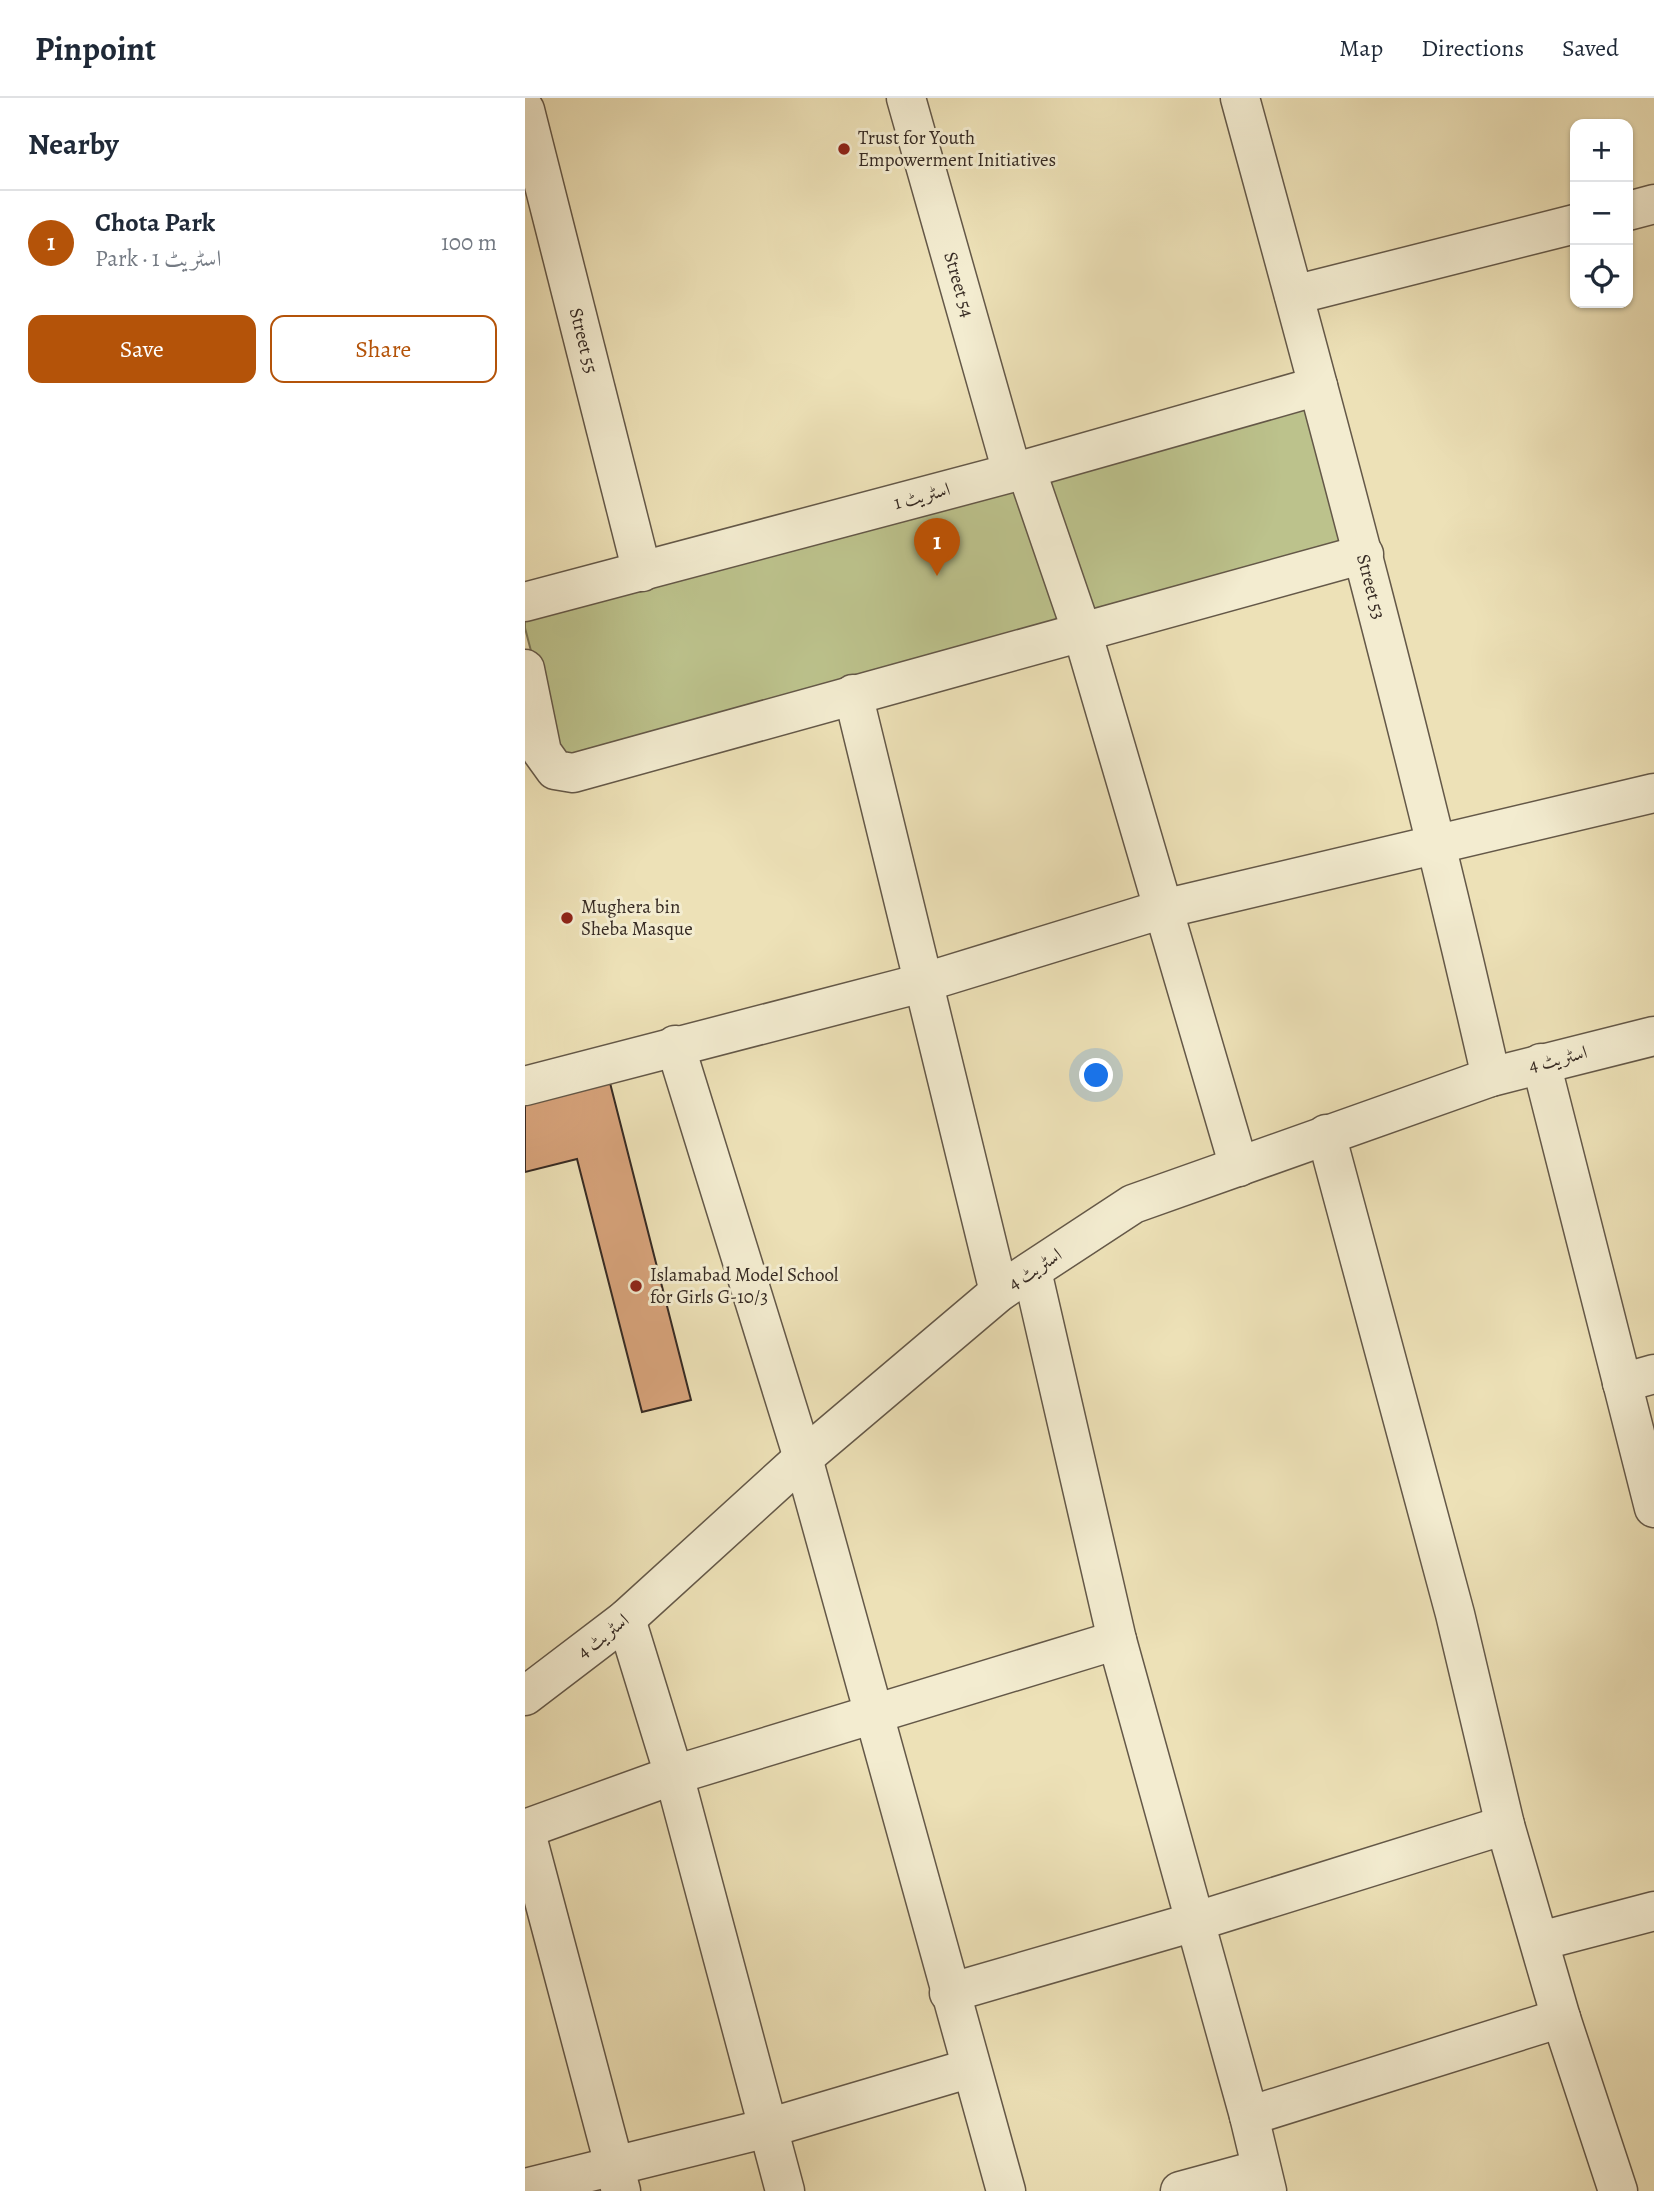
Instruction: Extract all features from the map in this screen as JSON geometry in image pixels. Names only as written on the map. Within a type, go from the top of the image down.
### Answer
[{"type":"street","name":"Street 54","points":[[906,98],[1019,471],[1083,635],[1239,1167]]},
{"type":"street","name":"Street 53","points":[[1240,98],[1364,554],[1438,846],[1490,1077]]},
{"type":"street","name":"Street 55","points":[[525,110],[642,572]]},
{"type":"street","points":[[1633,210],[1654,204]]},
{"type":"street","points":[[1294,295],[1570,225]]},
{"type":"street","name":"اسٹریٹ 1","points":[[525,602],[1019,471],[1318,386]]},
{"type":"street","points":[[525,669],[542,752],[555,770],[573,773],[853,694],[1083,635],[1364,554]]},
{"type":"street","points":[[853,694],[999,1292]]},
{"type":"street","points":[[525,1086],[675,1045],[922,984],[1163,909],[1654,793]]},
{"type":"street","name":"اسٹریٹ 4","points":[[525,1696],[626,1619],[803,1458],[999,1292],[1133,1204],[1490,1077],[1654,1036]]},
{"type":"street","points":[[675,1045],[803,1458],[1006,2191]]},
{"type":"street","points":[[1541,1063],[1638,1378],[1654,1508]]},
{"type":"street","points":[[1326,1134],[1455,1614],[1505,1825],[1561,2018],[1618,2191]]},
{"type":"street","points":[[1032,1271],[1117,1640],[1249,2116],[1264,2180],[1180,2191]]},
{"type":"street","points":[[626,1619],[674,1775],[785,2191]]},
{"type":"street","points":[[618,2177],[525,1829],[674,1775],[875,1716],[1117,1640]]},
{"type":"street","points":[[949,1993],[1194,1922],[1505,1825]]},
{"type":"street","points":[[1540,1941],[1654,1911]]},
{"type":"street","points":[[1249,2116],[1561,2018]]},
{"type":"street","points":[[525,2188],[618,2177],[768,2128],[971,2068]]},
{"type":"green space","points":[[1311,397],[1353,546],[559,758],[525,628],[525,603]]},
{"type":"building","name":"Islamabad Model School for Girls G-10/3","points":[[609,1079],[691,1400],[642,1412],[577,1159],[525,1172],[525,1101]]},
{"type":"place","name":"Trust for Youth Empowerment Initiatives","points":[[844,149]]},
{"type":"place","name":"Chota Park","points":[[937,576]]},
{"type":"place","name":"Mughera bin Sheba Masque","points":[[567,918]]},
{"type":"place","name":"Islamabad Model School for Girls G-10/3","points":[[636,1286]]}]
